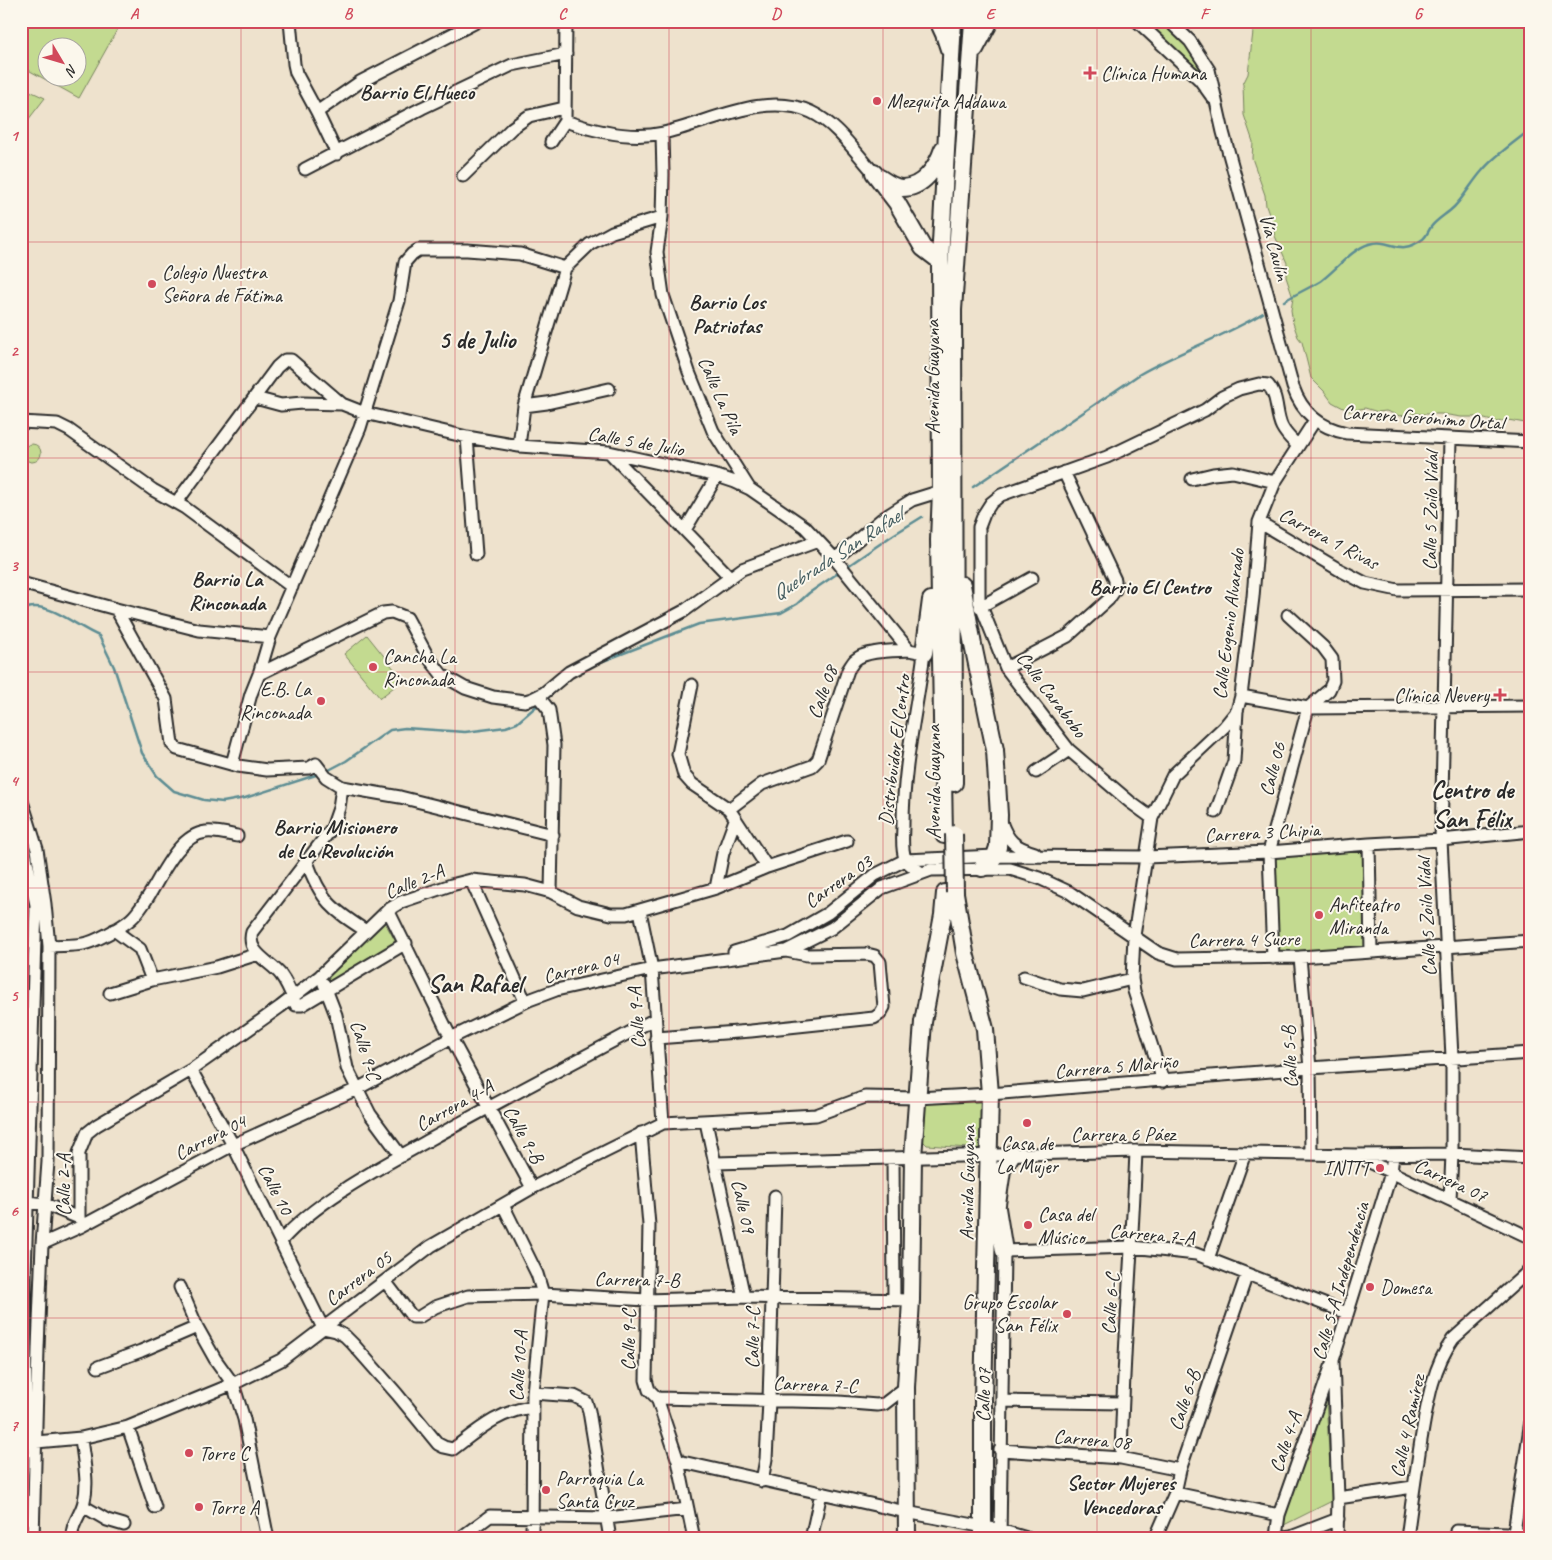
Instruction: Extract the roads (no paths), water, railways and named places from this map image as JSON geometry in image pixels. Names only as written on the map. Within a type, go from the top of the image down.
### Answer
[{"type":"highway","points":[[938,21],[952,59]]},
{"type":"highway","name":"Avenida Guayana","points":[[946,540],[941,491],[940,261],[953,21]]},
{"type":"highway","name":"Avenida Guayana","points":[[974,21],[954,310],[946,540],[950,893],[985,1029],[990,1094],[982,1533]]},
{"type":"highway","points":[[971,58],[990,21]]},
{"type":"highway","points":[[874,173],[888,184],[901,188],[916,185],[930,174],[940,158],[948,132]]},
{"type":"highway","points":[[874,173],[897,204],[923,248],[940,261]]},
{"type":"highway","points":[[916,651],[946,540]]},
{"type":"highway","points":[[946,540],[995,750],[999,815],[998,847],[995,856],[982,868]]},
{"type":"highway","name":"Avenida Guayana","points":[[907,1539],[906,1386],[911,1300],[913,1157],[923,1022],[943,915],[950,893]]},
{"type":"highway","points":[[987,1232],[998,1206],[1002,1170],[1012,1154]]},
{"type":"highway","points":[[989,1180],[998,1206],[1004,1251]]},
{"type":"street","points":[[290,21],[296,73],[337,154]]},
{"type":"street","points":[[317,112],[360,82],[478,21]]},
{"type":"street","points":[[551,142],[565,121],[566,21]]},
{"type":"street","name":"Vía Caulín","points":[[1137,21],[1200,80],[1217,106]]},
{"type":"street","name":"Vía Caulín","points":[[1169,21],[1190,42],[1204,61],[1212,82],[1297,398]]},
{"type":"street","points":[[305,169],[422,108],[512,65],[566,54]]},
{"type":"street","points":[[565,121],[592,130],[641,135],[662,134],[739,110],[782,104],[811,112],[832,125],[874,173]]},
{"type":"street","points":[[463,176],[512,128],[529,116],[564,108]]},
{"type":"street","name":"Calle La Pila","points":[[662,134],[662,217],[657,252],[664,295],[688,372],[713,431],[750,490]]},
{"type":"street","points":[[520,446],[524,406],[565,268],[590,244],[612,232],[662,217]]},
{"type":"street","points":[[232,764],[251,694],[270,638],[366,414],[399,301],[406,262],[412,254],[425,249],[467,250],[520,254],[565,268]]},
{"type":"street","name":"Calle 5 de Julio","points":[[255,398],[280,363],[285,360],[291,360],[342,404],[366,414],[468,437],[520,446],[609,452],[718,476],[735,482],[805,527],[916,651]]},
{"type":"street","points":[[1006,668],[1068,636],[1108,600],[1115,590],[1115,580],[1064,472],[1107,457],[1205,410],[1222,397],[1259,384],[1268,385],[1274,392],[1281,426],[1298,446]]},
{"type":"street","points":[[524,406],[547,403],[609,389]]},
{"type":"street","points":[[176,503],[255,398],[281,405],[302,403],[342,404]]},
{"type":"street","name":"Carrera Gerónimo Ortal","points":[[1297,398],[1304,410],[1315,420],[1328,428],[1347,434],[1531,442]]},
{"type":"street","name":"Calle Eugenio Alvarado","points":[[1163,1081],[1134,991],[1132,979],[1134,936],[1152,818],[1173,775],[1209,743],[1237,710],[1241,696],[1253,597],[1259,522],[1275,482],[1315,420]]},
{"type":"street","points":[[21,422],[56,424],[69,430],[153,490],[176,503],[292,587]]},
{"type":"street","points":[[468,437],[476,554]]},
{"type":"street","name":"Calle 5 Zoilo Vidal","points":[[1450,439],[1441,840],[1452,1057],[1450,1200]]},
{"type":"street","points":[[609,452],[730,577]]},
{"type":"street","name":"Calle Carabobo","points":[[1064,472],[1001,495],[991,503],[984,514],[979,527],[978,583],[980,607],[1006,668],[1070,750],[1130,802],[1152,818]]},
{"type":"street","points":[[1192,479],[1232,472],[1275,482]]},
{"type":"street","points":[[685,530],[718,476]]},
{"type":"street","points":[[838,562],[882,518],[912,500],[941,491]]},
{"type":"street","name":"Carrera 1 Rivas","points":[[1259,522],[1338,569],[1365,582],[1398,590],[1531,589]]},
{"type":"street","points":[[259,674],[383,613],[392,612],[407,618],[428,657],[442,675],[465,688],[493,697],[525,701],[540,698],[569,672],[684,611],[742,569],[818,541]]},
{"type":"street","points":[[980,607],[1032,578]]},
{"type":"street","points":[[21,583],[199,630],[270,638]]},
{"type":"street","points":[[116,609],[166,699],[174,747],[180,751],[232,764],[267,770],[310,768],[316,764],[323,773],[342,787],[400,797],[553,835]]},
{"type":"street","points":[[1288,615],[1323,647],[1332,659],[1332,682],[1329,690],[1308,708]]},
{"type":"street","name":"Calle 08","points":[[732,815],[762,784],[812,766],[818,760],[848,670],[856,659],[868,654],[885,651],[916,651]]},
{"type":"street","name":"Distribuidor El Centro","points":[[905,860],[903,808],[916,651]]},
{"type":"street","points":[[692,685],[678,754],[680,766],[684,775],[692,784],[732,815],[767,867]]},
{"type":"street","points":[[1241,696],[1308,708],[1531,706]]},
{"type":"street","points":[[540,698],[549,710],[554,744],[551,892]]},
{"type":"street","name":"Calle 06","points":[[1273,958],[1269,852],[1308,708]]},
{"type":"street","points":[[1216,812],[1234,761],[1237,710]]},
{"type":"street","points":[[1036,772],[1070,750]]},
{"type":"street","points":[[342,787],[339,808],[332,828],[252,932],[250,939],[252,946],[282,976],[296,1005],[302,1005],[406,943]]},
{"type":"street","points":[[21,798],[37,849],[49,946],[48,1162],[27,1444],[21,1495]]},
{"type":"street","points":[[716,888],[732,815]]},
{"type":"street","points":[[999,815],[1006,835],[1012,843],[1024,850],[1048,856]]},
{"type":"street","name":"Carrera 3 Chipia","points":[[995,856],[1146,857],[1269,852],[1441,840],[1531,831]]},
{"type":"street","points":[[49,946],[84,944],[130,921],[142,908],[172,857],[187,841],[206,832],[236,836]]},
{"type":"street","points":[[21,833],[26,885],[36,905],[34,948],[27,1005],[28,1202],[24,1256],[27,1444],[33,1539]]},
{"type":"street","name":"Calle 2-A","points":[[80,1222],[79,1153],[87,1134],[97,1125],[191,1070],[320,976],[388,910],[401,902],[471,880],[525,885],[551,892],[578,906],[612,914],[626,914],[716,888],[767,867],[847,841]]},
{"type":"street","points":[[1369,844],[1371,952]]},
{"type":"street","name":"Carrera 03","points":[[707,961],[788,936],[828,913],[875,875],[905,860],[995,856]]},
{"type":"street","points":[[905,860],[912,867],[922,872]]},
{"type":"street","points":[[307,862],[317,887],[330,905],[366,931]]},
{"type":"street","name":"Carrera 4 Sucre","points":[[982,868],[1010,869],[1039,878],[1069,892],[1158,953],[1177,959],[1300,957],[1531,942]]},
{"type":"street","name":"Carrera 04","points":[[42,1244],[80,1222],[233,1144],[357,1089],[451,1038],[525,1002],[556,990],[652,969],[786,951],[832,928],[882,888],[931,870],[982,868]]},
{"type":"street","points":[[471,880],[525,1002]]},
{"type":"street","name":"Calle 9-B","points":[[388,910],[406,943],[451,1038],[532,1188]]},
{"type":"street","name":"Calle 9-A","points":[[640,911],[652,969],[663,1123]]},
{"type":"street","points":[[114,930],[140,949],[152,980]]},
{"type":"street","points":[[21,950],[34,948]]},
{"type":"street","points":[[656,1038],[751,1031],[874,1018],[880,1014],[884,1007],[880,962],[875,956],[867,954],[807,955],[786,951]]},
{"type":"street","points":[[110,993],[152,980],[217,967],[258,954]]},
{"type":"street","name":"Calle 5-B","points":[[1300,957],[1310,1068],[1311,1154]]},
{"type":"street","name":"Calle 9-C","points":[[320,976],[336,1015],[347,1068],[375,1121],[401,1156]]},
{"type":"street","points":[[1024,977],[1060,989],[1083,991],[1132,979]]},
{"type":"street","name":"Carrera 4-A","points":[[282,1241],[291,1230],[328,1200],[401,1156],[655,1019]]},
{"type":"street","name":"Carrera 5 Mariño","points":[[706,1122],[816,1115],[865,1097],[917,1098],[990,1094],[1452,1057],[1531,1053]]},
{"type":"street","name":"Calle 10","points":[[191,1070],[233,1144],[323,1328]]},
{"type":"street","name":"Carrera 05","points":[[27,1444],[81,1438],[128,1427],[234,1384],[281,1360],[431,1246],[532,1188],[663,1123],[706,1122]]},
{"type":"street","name":"Calle 09","points":[[706,1122],[744,1297]]},
{"type":"street","name":"Calle 9-C","points":[[641,1133],[649,1225],[646,1380],[649,1390],[657,1398],[678,1461],[694,1539]]},
{"type":"street","name":"Carrera 6 Páez","points":[[716,1163],[1136,1151],[1356,1155],[1452,1154],[1531,1158]]},
{"type":"street","name":"Calle 6-C","points":[[1121,1458],[1122,1403],[1136,1151]]},
{"type":"street","points":[[1208,1259],[1245,1153]]},
{"type":"street","name":"Carrera 07","points":[[1356,1155],[1531,1238]]},
{"type":"street","name":"Calle 5-A Independencia","points":[[1337,1539],[1338,1498],[1333,1360],[1391,1173],[1393,1155]]},
{"type":"street","points":[[893,1158],[894,1299]]},
{"type":"street","name":"Calle 7-C","points":[[762,1481],[766,1460],[769,1401],[775,1196]]},
{"type":"street","points":[[28,1202],[45,1204],[80,1222]]},
{"type":"street","name":"Calle 10-A","points":[[503,1205],[537,1274],[542,1294],[533,1393],[532,1539]]},
{"type":"street","name":"Carrera 7-A","points":[[1004,1251],[1132,1246],[1196,1254],[1347,1313]]},
{"type":"street","name":"Calle 07","points":[[1000,1534],[1004,1251]]},
{"type":"street","name":"Calle 4 Ramírez","points":[[1407,1539],[1430,1392],[1446,1348],[1453,1339],[1531,1269]]},
{"type":"street","name":"Calle 6-B","points":[[1155,1539],[1175,1493],[1180,1470],[1247,1274]]},
{"type":"street","name":"Carrera 7-B","points":[[385,1281],[413,1317],[418,1317],[435,1308],[468,1296],[542,1294],[647,1300],[744,1297],[911,1300]]},
{"type":"street","points":[[180,1288],[197,1327],[215,1358],[234,1384],[244,1419],[268,1539]]},
{"type":"street","points":[[98,1367],[197,1327]]},
{"type":"street","points":[[323,1328],[336,1331],[353,1344],[438,1444],[444,1448],[453,1449],[501,1415],[533,1407]]},
{"type":"street","name":"Calle 4-A","points":[[1274,1537],[1279,1516],[1333,1360]]},
{"type":"street","name":"Carrera 7-C","points":[[657,1398],[839,1402],[876,1405],[884,1404],[906,1386]]},
{"type":"street","points":[[533,1393],[574,1396],[586,1402],[610,1539]]},
{"type":"street","points":[[1002,1401],[1122,1403]]},
{"type":"street","points":[[1514,1532],[1531,1421]]},
{"type":"street","points":[[128,1427],[155,1507]]},
{"type":"street","points":[[73,1539],[72,1530],[83,1506],[86,1485],[81,1438]]},
{"type":"street","name":"Carrera 08","points":[[1000,1450],[1121,1458],[1180,1470]]},
{"type":"street","points":[[678,1461],[906,1512],[982,1533],[1030,1539]]},
{"type":"street","points":[[1338,1498],[1414,1487]]},
{"type":"street","points":[[810,1539],[821,1493]]},
{"type":"street","points":[[1175,1493],[1279,1516]]},
{"type":"street","points":[[83,1506],[107,1520],[124,1525]]},
{"type":"street","points":[[459,1539],[490,1516],[607,1518],[688,1510]]},
{"type":"street","points":[[1274,1537],[1292,1537],[1338,1519]]},
{"type":"street","points":[[1456,1531],[1531,1534]]},
{"type":"waterway","name":"Quebrada San Rafael","points":[[1284,301],[1321,281],[1356,250],[1369,244],[1383,243],[1407,247],[1423,239],[1433,224],[1458,203],[1487,165],[1531,129]]},
{"type":"waterway","name":"Quebrada San Rafael","points":[[973,487],[1140,374],[1263,313]]},
{"type":"waterway","name":"Quebrada San Rafael","points":[[845,568],[922,517]]},
{"type":"waterway","name":"Quebrada San Rafael","points":[[598,663],[699,624],[781,613],[797,604],[809,593],[841,571]]},
{"type":"waterway","name":"Quebrada San Rafael","points":[[21,610],[41,607],[57,613],[99,636],[114,667],[142,753],[157,776],[174,791],[204,800],[223,802],[245,798],[319,774]]},
{"type":"waterway","name":"Quebrada San Rafael","points":[[327,771],[346,761],[390,730],[405,728],[465,732],[506,727],[517,723],[540,703]]},
{"type":"place","name":"Clínica Humana","points":[[1090,73]]},
{"type":"place","name":"Mezquita Addawa","points":[[877,101]]},
{"type":"place","name":"Colegio Nuestra Señora de Fátima","points":[[152,284]]},
{"type":"place","name":"Cancha La Rinconada","points":[[373,667]]},
{"type":"place","name":"Clínica Nevery","points":[[1500,695]]},
{"type":"place","name":"E.B. La Rinconada","points":[[321,701]]},
{"type":"place","name":"Anfiteatro Miranda","points":[[1319,915]]},
{"type":"place","name":"Casa de La Mujer","points":[[1027,1123]]},
{"type":"place","name":"INTTT","points":[[1380,1168]]},
{"type":"place","name":"Casa del Músico","points":[[1028,1225]]},
{"type":"place","name":"Domesa","points":[[1370,1287]]},
{"type":"place","name":"Grupo Escolar San Félix","points":[[1067,1314]]},
{"type":"place","name":"Torre C","points":[[189,1453]]},
{"type":"place","name":"Parroquia La Santa Cruz","points":[[546,1490]]},
{"type":"place","name":"Torre A","points":[[199,1507]]},
{"type":"district","name":"Barrio El Hueco","points":[[417,92]]},
{"type":"district","name":"Barrio Los Patriotas","points":[[727,314]]},
{"type":"district","name":"5 de Julio","points":[[477,339]]},
{"type":"district","name":"Barrio El Centro","points":[[1150,587]]},
{"type":"district","name":"Barrio La Rinconada","points":[[227,591]]},
{"type":"district","name":"Centro de San Félix","points":[[1472,804]]},
{"type":"district","name":"Barrio Misionero de La Revolución","points":[[335,839]]},
{"type":"district","name":"San Rafael","points":[[475,983]]},
{"type":"district","name":"Sector Mujeres Vencedoras","points":[[1121,1495]]}]
